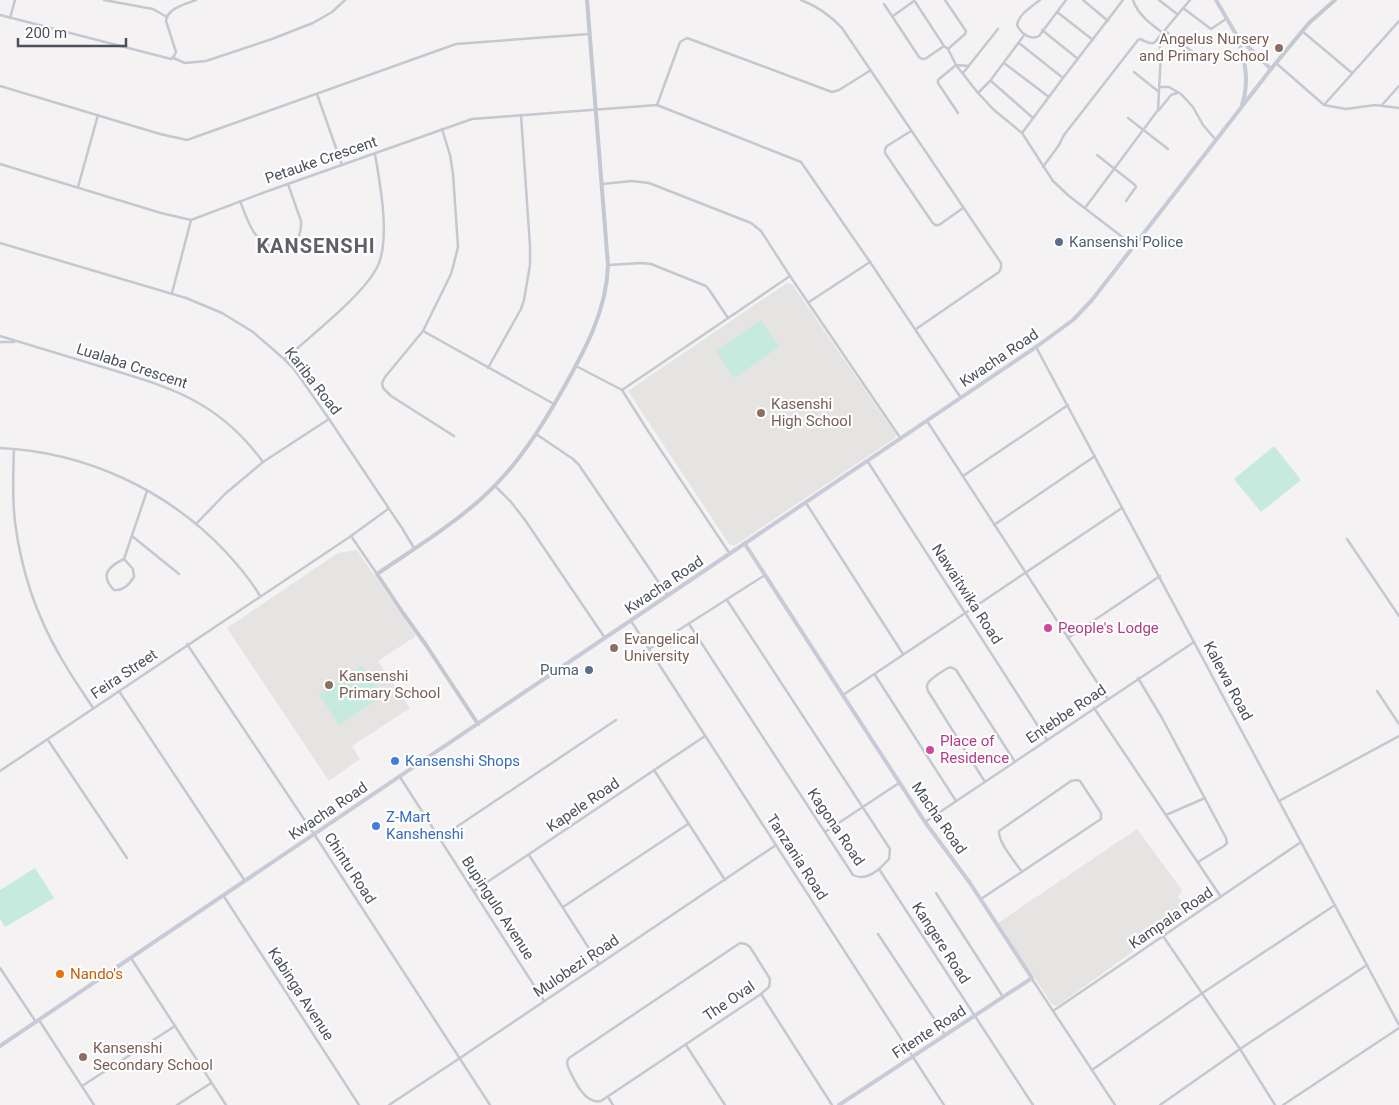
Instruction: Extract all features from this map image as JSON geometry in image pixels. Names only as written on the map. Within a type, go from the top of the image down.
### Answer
[{"type":"main road","points":[[1216,0],[1237,36],[1272,69]]},
{"type":"main road","points":[[1237,36],[1244,57],[1246,80],[1245,96],[1240,109]]},
{"type":"main road","name":"Kwacha Road","points":[[0,1046],[868,462],[1066,326],[1079,314],[1134,246],[1272,69]]},
{"type":"main road","name":"Macha Road","points":[[745,544],[925,822],[960,868],[1032,978]]},
{"type":"main road","name":"Fitente Road","points":[[839,1105],[1032,978]]},
{"type":"street","points":[[10,18],[15,0]]},
{"type":"street","points":[[104,0],[152,9],[167,17]]},
{"type":"street","points":[[173,58],[176,52],[166,21],[168,13],[196,0]]},
{"type":"street","points":[[0,15],[146,53],[173,58],[185,63],[206,61],[263,42],[332,12],[345,0]]},
{"type":"street","points":[[377,574],[473,507],[515,463],[536,434],[576,366],[602,307],[608,279],[608,265],[588,0]]},
{"type":"street","points":[[801,0],[814,5],[842,28],[1001,263],[999,272],[916,329]]},
{"type":"street","points":[[893,16],[915,0],[944,46],[948,49],[956,65],[994,110],[1022,134],[1043,167],[1058,186],[1134,246]]},
{"type":"street","points":[[945,0],[966,31],[948,49]]},
{"type":"street","points":[[1040,0],[1020,17],[1016,25],[1031,38],[1038,36],[1066,0]]},
{"type":"street","points":[[1082,0],[1108,21]]},
{"type":"street","points":[[1133,0],[1144,18],[1203,60]]},
{"type":"street","points":[[1159,0],[1178,14]]},
{"type":"street","points":[[1043,167],[1064,135],[1138,40],[1152,43],[1158,40],[1190,0]]},
{"type":"street","points":[[1272,69],[1302,31],[1335,0]]},
{"type":"street","points":[[1022,134],[1108,21],[1121,1]]},
{"type":"street","points":[[884,4],[919,57],[925,59],[944,46]]},
{"type":"street","points":[[1183,8],[1211,30],[1226,19]]},
{"type":"street","points":[[1057,12],[1093,40]]},
{"type":"street","points":[[1324,105],[1399,21]]},
{"type":"street","points":[[963,73],[998,29]]},
{"type":"street","points":[[1042,30],[1078,59]]},
{"type":"street","points":[[1302,31],[1352,73]]},
{"type":"street","points":[[0,86],[160,134],[187,140],[456,44],[590,34]]},
{"type":"street","points":[[978,93],[1004,63],[1025,34]]},
{"type":"street","points":[[871,70],[839,90],[832,92],[687,38],[680,42],[657,105],[801,162],[961,398]]},
{"type":"street","points":[[1158,40],[1161,52],[1158,110]]},
{"type":"street","points":[[1019,43],[1063,78]]},
{"type":"street","points":[[1004,63],[1049,97]]},
{"type":"street","points":[[1276,63],[1324,105],[1346,109],[1382,105],[1399,108]]},
{"type":"street","points":[[958,113],[938,83],[938,80],[956,65],[969,66]]},
{"type":"street","points":[[1134,72],[1159,92]]},
{"type":"street","points":[[990,80],[1033,118]]},
{"type":"street","points":[[1382,105],[1399,86]]},
{"type":"street","points":[[1160,87],[1169,88],[1181,94],[1193,107],[1203,125],[1216,140]]},
{"type":"street","points":[[1085,208],[1158,110],[1171,95],[1178,93]]},
{"type":"street","points":[[317,94],[342,165]]},
{"type":"street","name":"Petauke Crescent","points":[[191,220],[472,119],[657,105]]},
{"type":"street","points":[[78,187],[98,115]]},
{"type":"street","points":[[488,368],[521,309],[530,265],[521,115]]},
{"type":"street","points":[[1128,118],[1168,148]]},
{"type":"street","points":[[442,129],[450,155],[453,174],[458,248],[451,274],[423,332],[382,383],[383,388],[391,396],[454,436]]},
{"type":"street","points":[[911,131],[888,146],[885,149],[885,153],[935,225],[963,208]]},
{"type":"street","points":[[284,359],[369,281],[380,262],[384,243],[380,183],[375,154]]},
{"type":"street","points":[[1097,155],[1135,185],[1136,187],[1126,201]]},
{"type":"street","points":[[0,164],[161,213],[191,220],[172,294]]},
{"type":"street","points":[[602,184],[632,181],[650,183],[751,223],[761,231],[901,439]]},
{"type":"street","points":[[240,201],[258,239],[281,251],[288,249],[294,244],[301,232],[302,226],[288,184]]},
{"type":"street","name":"Kariba Road","points":[[0,243],[172,294],[230,317],[253,332],[294,369],[414,548]]},
{"type":"street","points":[[808,302],[870,262]]},
{"type":"street","points":[[608,265],[651,264],[699,283],[710,291],[728,318]]},
{"type":"street","points":[[622,390],[790,276]]},
{"type":"street","points":[[423,332],[554,404]]},
{"type":"street","name":"Lualaba Crescent","points":[[0,336],[160,384],[189,397],[218,415],[231,426],[263,462]]},
{"type":"street","points":[[0,342],[18,342]]},
{"type":"street","name":"Kalewa Road","points":[[1036,347],[1160,576],[1399,1027]]},
{"type":"street","points":[[576,366],[622,390],[730,555]]},
{"type":"street","points":[[963,476],[1068,405]]},
{"type":"street","points":[[196,524],[224,494],[263,462],[329,419]]},
{"type":"street","points":[[927,421],[1108,699]]},
{"type":"street","points":[[536,434],[579,465],[668,596]]},
{"type":"street","points":[[0,448],[38,452],[87,464],[114,474],[147,490],[196,524],[216,542],[236,562],[253,583],[260,596]]},
{"type":"street","points":[[14,449],[13,487],[15,521],[20,555],[31,594],[42,622],[60,656],[93,708]]},
{"type":"street","points":[[994,525],[1095,456]]},
{"type":"street","name":"Nawaitwika Road","points":[[868,462],[1047,740]]},
{"type":"street","points":[[495,486],[525,520],[605,638]]},
{"type":"street","points":[[124,559],[133,569],[134,577],[127,586],[114,590],[108,582],[108,569],[124,559],[147,490]]},
{"type":"street","points":[[806,503],[903,654]]},
{"type":"street","points":[[843,695],[1123,508]]},
{"type":"street","name":"Feira Street","points":[[0,771],[389,509]]},
{"type":"street","points":[[132,536],[179,574]]},
{"type":"street","points":[[351,536],[478,724]]},
{"type":"street","points":[[1347,539],[1399,616]]},
{"type":"street","points":[[649,649],[765,575]]},
{"type":"street","points":[[1068,638],[1160,576]]},
{"type":"street","name":"Kagona Road","points":[[689,624],[853,876],[864,878],[880,869],[890,859],[890,849],[727,600]]},
{"type":"street","name":"Tanzania Road","points":[[631,621],[944,1105]]},
{"type":"street","name":"Entebbe Road","points":[[925,822],[1194,642]]},
{"type":"street","name":"Chintu Road","points":[[187,644],[314,834],[490,1105]]},
{"type":"street","points":[[985,782],[928,691],[928,682],[932,679],[949,668],[956,670],[1015,762]]},
{"type":"street","points":[[875,674],[956,801]]},
{"type":"street","points":[[1138,678],[1162,718],[1226,838],[1227,843],[1224,846],[1198,862]]},
{"type":"street","points":[[119,691],[246,881]]},
{"type":"street","points":[[1377,691],[1399,724]]},
{"type":"street","points":[[1094,708],[1222,897]]},
{"type":"street","points":[[440,838],[616,720]]},
{"type":"street","name":"Kapele Road","points":[[474,891],[704,736]]},
{"type":"street","points":[[1279,801],[1399,736]]},
{"type":"street","points":[[48,740],[127,858]]},
{"type":"street","points":[[654,770],[725,880]]},
{"type":"street","name":"Bupingulo Avenue","points":[[400,777],[544,1001]]},
{"type":"street","points":[[981,899],[1022,872],[1101,819],[1102,813],[1083,784],[1077,780],[1072,781],[999,831],[1000,840],[1022,872]]},
{"type":"street","points":[[825,832],[900,783]]},
{"type":"street","points":[[1166,814],[1205,798]]},
{"type":"street","points":[[563,907],[688,824]]},
{"type":"street","name":"Kampala Road","points":[[1053,1011],[1301,842]]},
{"type":"street","name":"Mulobezi Road","points":[[389,1105],[776,845]]},
{"type":"street","points":[[529,855],[599,964]]},
{"type":"street","name":"Kangere Road","points":[[880,869],[1033,1105]]},
{"type":"street","points":[[936,893],[1002,997]]},
{"type":"street","name":"Kabinga Avenue","points":[[223,896],[359,1105]]},
{"type":"street","points":[[1092,1070],[1201,994],[1335,905]]},
{"type":"street","points":[[878,934],[945,1035]]},
{"type":"street","points":[[1163,936],[1240,1049],[1275,1105]]},
{"type":"street","name":"The Oval","points":[[740,943],[746,944],[750,947],[770,979],[769,987],[686,1045],[608,1097],[597,1102],[591,1101],[586,1097],[568,1068],[567,1062],[569,1058],[740,943]]},
{"type":"street","points":[[130,958],[226,1105]]},
{"type":"street","points":[[1160,1105],[1240,1049],[1367,965]]},
{"type":"street","points":[[0,968],[94,1105]]},
{"type":"street","name":"Macha Road","points":[[1032,978],[1115,1105]]},
{"type":"street","points":[[761,994],[832,1105]]},
{"type":"street","points":[[82,1086],[174,1026]]},
{"type":"street","points":[[1283,1105],[1399,1027]]},
{"type":"street","points":[[686,1045],[725,1105]]},
{"type":"street","points":[[176,1105],[212,1083]]},
{"type":"street","points":[[608,1097],[613,1105]]},
{"type":"shaded area","name":"Kasenshi High School","points":[[787,283],[792,284],[896,435],[895,438],[734,546],[729,544],[628,391]]},
{"type":"shaded area","name":"Kansenshi Primary School","points":[[357,550],[416,636],[378,661],[410,708],[352,746],[360,759],[329,781],[227,628],[338,553]]},
{"type":"shaded area","points":[[1137,829],[1182,890],[1178,897],[1191,910],[1057,1006],[1052,1004],[998,923]]},
{"type":"green space","points":[[761,320],[779,347],[734,378],[716,351]]},
{"type":"green space","points":[[1274,446],[1301,480],[1261,512],[1234,479]]},
{"type":"green space","points":[[362,666],[382,696],[339,725],[319,694]]},
{"type":"green space","points":[[35,868],[54,898],[5,927],[0,919],[0,890]]},
{"type":"place","name":"Angelus Nursery and Primary School","points":[[1279,48]]},
{"type":"place","name":"Kansenshi Police","points":[[1059,242]]},
{"type":"place","name":"Kasenshi High School","points":[[761,413]]},
{"type":"place","name":"People's Lodge","points":[[1048,628]]},
{"type":"place","name":"Evangelical University","points":[[614,648]]},
{"type":"place","name":"Puma","points":[[589,670]]},
{"type":"place","name":"Kansenshi Primary School","points":[[329,685]]},
{"type":"place","name":"Place of Residence","points":[[930,750]]},
{"type":"place","name":"Kansenshi Shops","points":[[395,761]]},
{"type":"place","name":"Z-Mart Kanshenshi","points":[[376,826]]},
{"type":"place","name":"Nando's","points":[[60,974]]},
{"type":"place","name":"Kansenshi Secondary School","points":[[83,1057]]},
{"type":"district","name":"KANSENSHI","points":[[316,246]]}]
